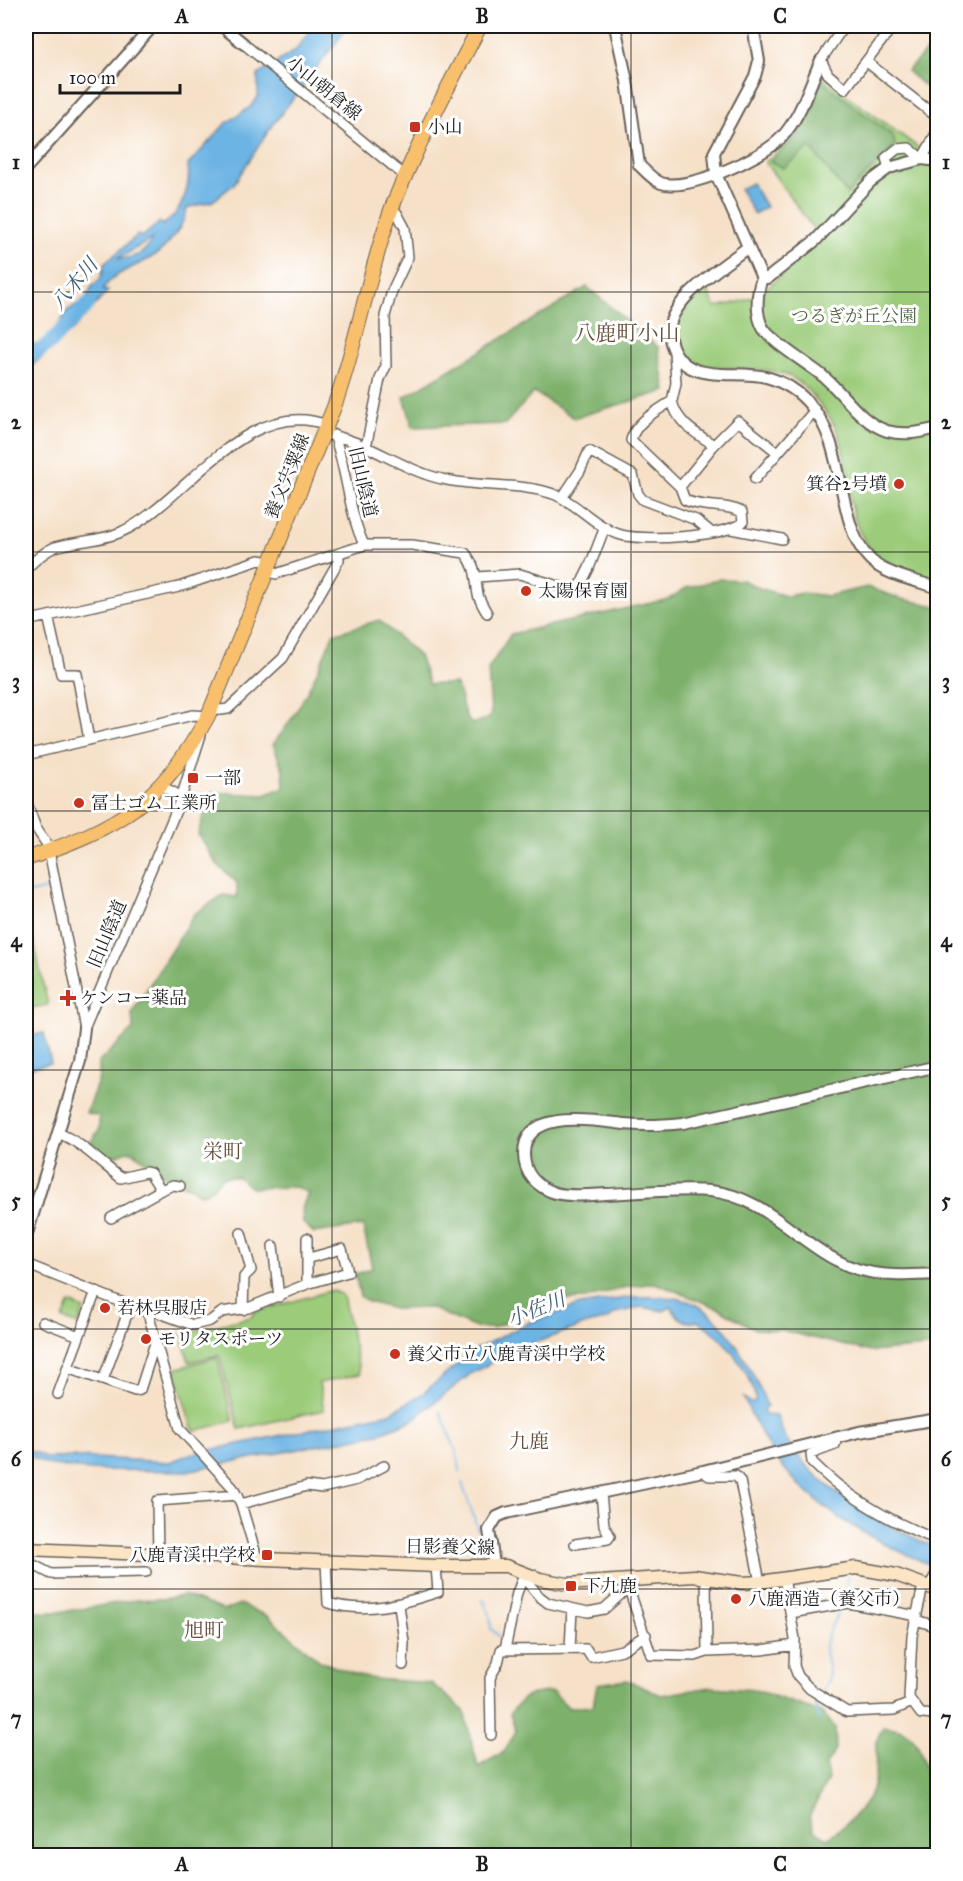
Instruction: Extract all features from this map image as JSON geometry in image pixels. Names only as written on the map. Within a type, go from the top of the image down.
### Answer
[{"type":"main road","name":"養父宍粟線","points":[[26,859],[105,829],[129,814],[161,786],[189,750],[209,712],[328,431],[391,211],[405,176],[428,123],[480,26]]},
{"type":"main road","name":"日影養父線","points":[[26,1549],[436,1566],[494,1565],[506,1566],[524,1575],[554,1583],[626,1582],[706,1577],[760,1582],[856,1568],[896,1575],[930,1588]]},
{"type":"street","points":[[28,160],[153,26]]},
{"type":"street","name":"小山朝倉線","points":[[222,26],[405,176]]},
{"type":"street","points":[[615,26],[627,81],[639,165],[659,182],[669,184],[716,174],[768,149],[781,138],[797,116],[821,60],[844,26]]},
{"type":"street","points":[[753,26],[759,61],[755,76],[714,153],[716,174],[762,278],[758,291],[762,327],[771,337],[825,378],[866,420],[896,432],[914,434],[938,428]]},
{"type":"street","points":[[821,60],[828,74],[845,89],[868,63],[893,26]]},
{"type":"street","points":[[868,63],[937,117],[936,132],[922,159]]},
{"type":"street","points":[[762,278],[768,278],[795,258],[870,182],[889,168],[922,159],[938,161]]},
{"type":"street","name":"旧山陰道","points":[[328,431],[366,447],[380,379],[386,366],[385,316],[392,291],[408,257],[405,228],[397,213],[391,211]]},
{"type":"street","points":[[714,445],[687,427],[675,414],[672,401],[676,383],[674,351],[669,336],[670,317],[680,302],[748,247]]},
{"type":"street","points":[[674,351],[698,371],[714,375],[764,376],[794,389],[815,410],[830,436],[848,520],[860,544],[877,565],[900,576],[938,588]]},
{"type":"street","points":[[672,401],[649,416],[633,431],[631,440],[680,487],[685,500],[697,505],[734,508],[741,512],[743,522],[731,529]]},
{"type":"street","points":[[754,479],[815,410]]},
{"type":"street","points":[[26,569],[54,548],[122,532],[186,483],[223,450],[253,433],[287,419],[328,431]]},
{"type":"street","points":[[680,487],[714,445],[738,421],[777,452]]},
{"type":"street","name":"旧山陰道","points":[[268,571],[276,574],[364,545],[354,522],[340,452],[328,431]]},
{"type":"street","points":[[366,447],[408,469],[443,480],[526,489],[562,498],[604,527],[619,534],[651,537],[731,529],[782,539]]},
{"type":"street","points":[[562,498],[590,451],[633,475],[638,494],[643,500],[696,520],[711,532]]},
{"type":"street","points":[[477,576],[520,574],[577,592],[589,568],[604,527]]},
{"type":"street","points":[[364,545],[412,545],[465,553],[473,562],[477,576],[478,596],[487,613]]},
{"type":"street","points":[[26,755],[193,715],[228,709],[283,658],[339,560],[339,553]]},
{"type":"street","points":[[26,621],[179,587],[259,560],[265,561],[268,571]]},
{"type":"street","points":[[48,616],[62,674],[77,674],[89,740]]},
{"type":"street","name":"旧山陰道","points":[[26,1237],[80,1061],[84,1028],[180,801],[209,712]]},
{"type":"street","points":[[161,786],[174,793],[180,801]]},
{"type":"street","points":[[26,801],[36,828],[49,851],[84,1028]]},
{"type":"street","points":[[938,1066],[683,1123],[647,1125],[573,1119],[558,1121],[537,1129],[525,1145],[524,1154],[529,1175],[545,1189],[557,1193],[584,1195],[699,1191],[726,1194],[764,1209],[823,1252],[848,1266],[887,1276],[938,1274]]},
{"type":"street","points":[[58,1133],[77,1141],[92,1156],[121,1178],[150,1173],[161,1190]]},
{"type":"street","points":[[111,1218],[161,1190],[173,1185],[180,1186]]},
{"type":"street","points":[[241,1233],[251,1270],[244,1277],[243,1310]]},
{"type":"street","points":[[307,1238],[309,1258],[307,1284]]},
{"type":"street","points":[[273,1246],[279,1297]]},
{"type":"street","points":[[26,1264],[131,1304],[148,1313],[154,1311],[193,1325],[210,1321],[222,1312],[243,1310],[307,1284],[348,1272],[342,1249],[309,1258]]},
{"type":"street","points":[[58,1395],[96,1290]]},
{"type":"street","points":[[103,1380],[131,1304]]},
{"type":"street","points":[[148,1313],[178,1424],[239,1500],[257,1558]]},
{"type":"street","points":[[43,1322],[79,1336]]},
{"type":"street","points":[[67,1368],[135,1391],[140,1389],[155,1342]]},
{"type":"street","points":[[494,1565],[489,1530],[497,1518],[506,1513],[703,1471],[837,1437],[938,1419]]},
{"type":"street","points":[[837,1437],[835,1445],[811,1454],[812,1462],[831,1481],[866,1504],[914,1531],[938,1540]]},
{"type":"street","points":[[158,1553],[153,1501],[239,1500],[308,1486],[322,1488],[357,1480],[384,1466]]},
{"type":"street","points":[[703,1471],[709,1476],[736,1476],[740,1481],[760,1582]]},
{"type":"street","points":[[575,1544],[608,1539],[610,1536],[604,1525],[601,1493]]},
{"type":"street","points":[[26,1561],[51,1574],[146,1572]]},
{"type":"street","points":[[326,1561],[328,1603],[375,1607],[399,1605],[438,1592],[436,1566]]},
{"type":"street","points":[[937,1572],[916,1618],[908,1694],[910,1703],[921,1714],[938,1715]]},
{"type":"street","points":[[524,1575],[544,1601],[588,1611],[604,1609],[620,1595],[626,1582]]},
{"type":"street","points":[[505,1649],[517,1593],[524,1575]]},
{"type":"street","points":[[706,1577],[707,1652]]},
{"type":"street","points":[[784,1578],[791,1612],[794,1666],[798,1676],[810,1689],[842,1710],[894,1710],[910,1703]]},
{"type":"street","points":[[626,1582],[651,1655],[657,1657],[695,1656],[707,1652],[762,1650],[794,1645]]},
{"type":"street","points":[[791,1612],[848,1603],[916,1618],[938,1627]]},
{"type":"street","points":[[399,1605],[404,1642],[402,1665]]},
{"type":"street","points":[[570,1649],[572,1609]]},
{"type":"street","points":[[491,1735],[490,1678],[498,1663],[501,1650],[586,1649],[591,1657],[611,1654],[646,1635]]},
{"type":"green space","points":[[917,26],[937,26],[937,97],[907,71],[933,44]]},
{"type":"green space","name":"つるぎが丘公園","points":[[820,76],[922,150],[937,157],[937,583],[890,565],[876,555],[866,543],[858,529],[850,500],[844,454],[837,431],[824,410],[801,384],[787,375],[770,371],[714,367],[697,363],[684,354],[676,340],[674,331],[677,315],[686,301],[705,284],[715,307],[751,298],[779,277],[815,231],[765,162],[801,130]]},
{"type":"green space","points":[[821,81],[893,136],[895,145],[847,194],[810,147],[783,168],[770,161],[790,143],[803,127],[813,108]]},
{"type":"green space","points":[[587,287],[658,347],[666,391],[574,418],[534,392],[505,424],[413,427],[404,397]]},
{"type":"green space","points":[[719,579],[742,580],[786,596],[803,593],[828,596],[867,587],[902,599],[937,606],[937,1346],[871,1352],[781,1330],[755,1329],[718,1308],[655,1283],[626,1287],[585,1299],[564,1300],[530,1311],[493,1328],[476,1328],[430,1308],[394,1309],[368,1302],[360,1296],[355,1275],[372,1268],[363,1226],[314,1233],[303,1223],[302,1208],[308,1193],[296,1187],[251,1188],[238,1177],[223,1177],[206,1193],[199,1194],[189,1186],[173,1182],[134,1153],[128,1151],[110,1158],[87,1147],[99,1130],[99,1116],[86,1113],[99,1078],[99,1062],[133,1029],[132,1013],[194,914],[223,895],[237,897],[237,883],[216,863],[198,834],[211,792],[265,795],[284,787],[283,770],[273,744],[308,691],[333,634],[379,620],[419,656],[429,684],[455,684],[468,720],[472,724],[489,718],[491,713],[488,669],[511,634],[669,599],[686,588]]},
{"type":"green space","points":[[26,908],[48,1005],[26,1009]]},
{"type":"green space","points":[[333,1290],[343,1296],[360,1374],[319,1383],[324,1410],[239,1429],[219,1355],[189,1362],[181,1334],[251,1317],[255,1312]]},
{"type":"green space","points":[[70,1303],[84,1309],[78,1325],[63,1319]]},
{"type":"green space","points":[[217,1357],[233,1421],[195,1431],[191,1425],[175,1369]]},
{"type":"green space","points":[[184,1595],[224,1610],[240,1604],[267,1616],[320,1661],[351,1673],[374,1679],[431,1683],[464,1711],[478,1767],[504,1752],[516,1731],[510,1714],[523,1699],[538,1693],[553,1692],[569,1708],[593,1706],[597,1684],[627,1680],[661,1695],[711,1687],[756,1690],[823,1713],[835,1728],[836,1749],[826,1765],[828,1779],[809,1817],[814,1829],[827,1838],[855,1815],[871,1793],[875,1778],[877,1741],[883,1727],[899,1729],[911,1736],[922,1757],[927,1784],[927,1821],[937,1820],[937,1855],[26,1855],[26,1611],[68,1611]]},
{"type":"water","points":[[313,26],[349,26],[271,127],[234,184],[213,201],[187,208],[179,228],[164,248],[106,284],[103,290],[108,291],[73,330],[26,371],[28,346],[38,343],[42,345],[50,339],[68,310],[86,299],[92,286],[101,278],[105,263],[138,235],[142,237],[160,222],[162,225],[175,214],[184,199],[189,173],[188,165],[225,124],[250,107],[258,97],[258,75],[296,50]],"holes":[[[152,239],[138,255],[117,259]]]},
{"type":"water","points":[[752,183],[766,207],[754,214],[740,189]]},
{"type":"water","points":[[44,1033],[51,1063],[29,1068],[26,1037]]},
{"type":"water","points":[[632,1297],[678,1299],[693,1303],[705,1310],[738,1347],[762,1393],[767,1406],[763,1409],[765,1415],[777,1416],[785,1438],[801,1460],[835,1492],[854,1505],[896,1529],[937,1548],[937,1567],[870,1536],[848,1523],[808,1493],[776,1458],[762,1436],[743,1397],[751,1403],[755,1402],[751,1383],[732,1352],[710,1329],[698,1321],[690,1322],[682,1319],[671,1307],[663,1311],[642,1307],[616,1313],[606,1320],[590,1323],[517,1349],[472,1373],[411,1421],[377,1434],[186,1471],[87,1470],[47,1464],[26,1455],[26,1449],[47,1458],[74,1457],[170,1462],[190,1454],[390,1413],[422,1394],[475,1350],[530,1322],[580,1305]]},
{"type":"waterway","name":"八木川","points":[[26,360],[51,342],[88,304]]},
{"type":"waterway","points":[[26,894],[47,889]]},
{"type":"waterway","points":[[440,1411],[456,1451],[460,1471]]},
{"type":"waterway","points":[[462,1483],[478,1530]]},
{"type":"waterway","points":[[475,1536],[482,1552],[480,1561]]},
{"type":"waterway","points":[[844,1601],[847,1576]]},
{"type":"waterway","points":[[483,1600],[490,1615],[491,1629],[499,1636]]},
{"type":"waterway","points":[[822,1691],[829,1674],[825,1652],[826,1641],[841,1607]]},
{"type":"waterway","points":[[817,1698],[815,1704],[819,1720]]},
{"type":"place","name":"小山","points":[[415,127]]},
{"type":"place","name":"箕谷2号墳","points":[[899,484]]},
{"type":"place","name":"太陽保育園","points":[[526,591]]},
{"type":"place","name":"一部","points":[[193,778]]},
{"type":"place","name":"冨士ゴム工業所","points":[[79,803]]},
{"type":"place","name":"ケンコー薬品","points":[[68,998]]},
{"type":"place","name":"若林呉服店","points":[[105,1308]]},
{"type":"place","name":"モリタスポーツ","points":[[146,1339]]},
{"type":"place","name":"養父市立八鹿青渓中学校","points":[[395,1354]]},
{"type":"place","name":"八鹿青渓中学校","points":[[267,1555]]},
{"type":"place","name":"下九鹿","points":[[571,1586]]},
{"type":"place","name":"八鹿酒造（養父市）","points":[[736,1599]]},
{"type":"district","name":"八鹿町小山","points":[[627,333]]},
{"type":"district","name":"栄町","points":[[223,1151]]},
{"type":"district","name":"九鹿","points":[[529,1441]]},
{"type":"district","name":"旭町","points":[[204,1630]]},
{"type":"water label","name":"小佐川","points":[[536,1309]]}]
